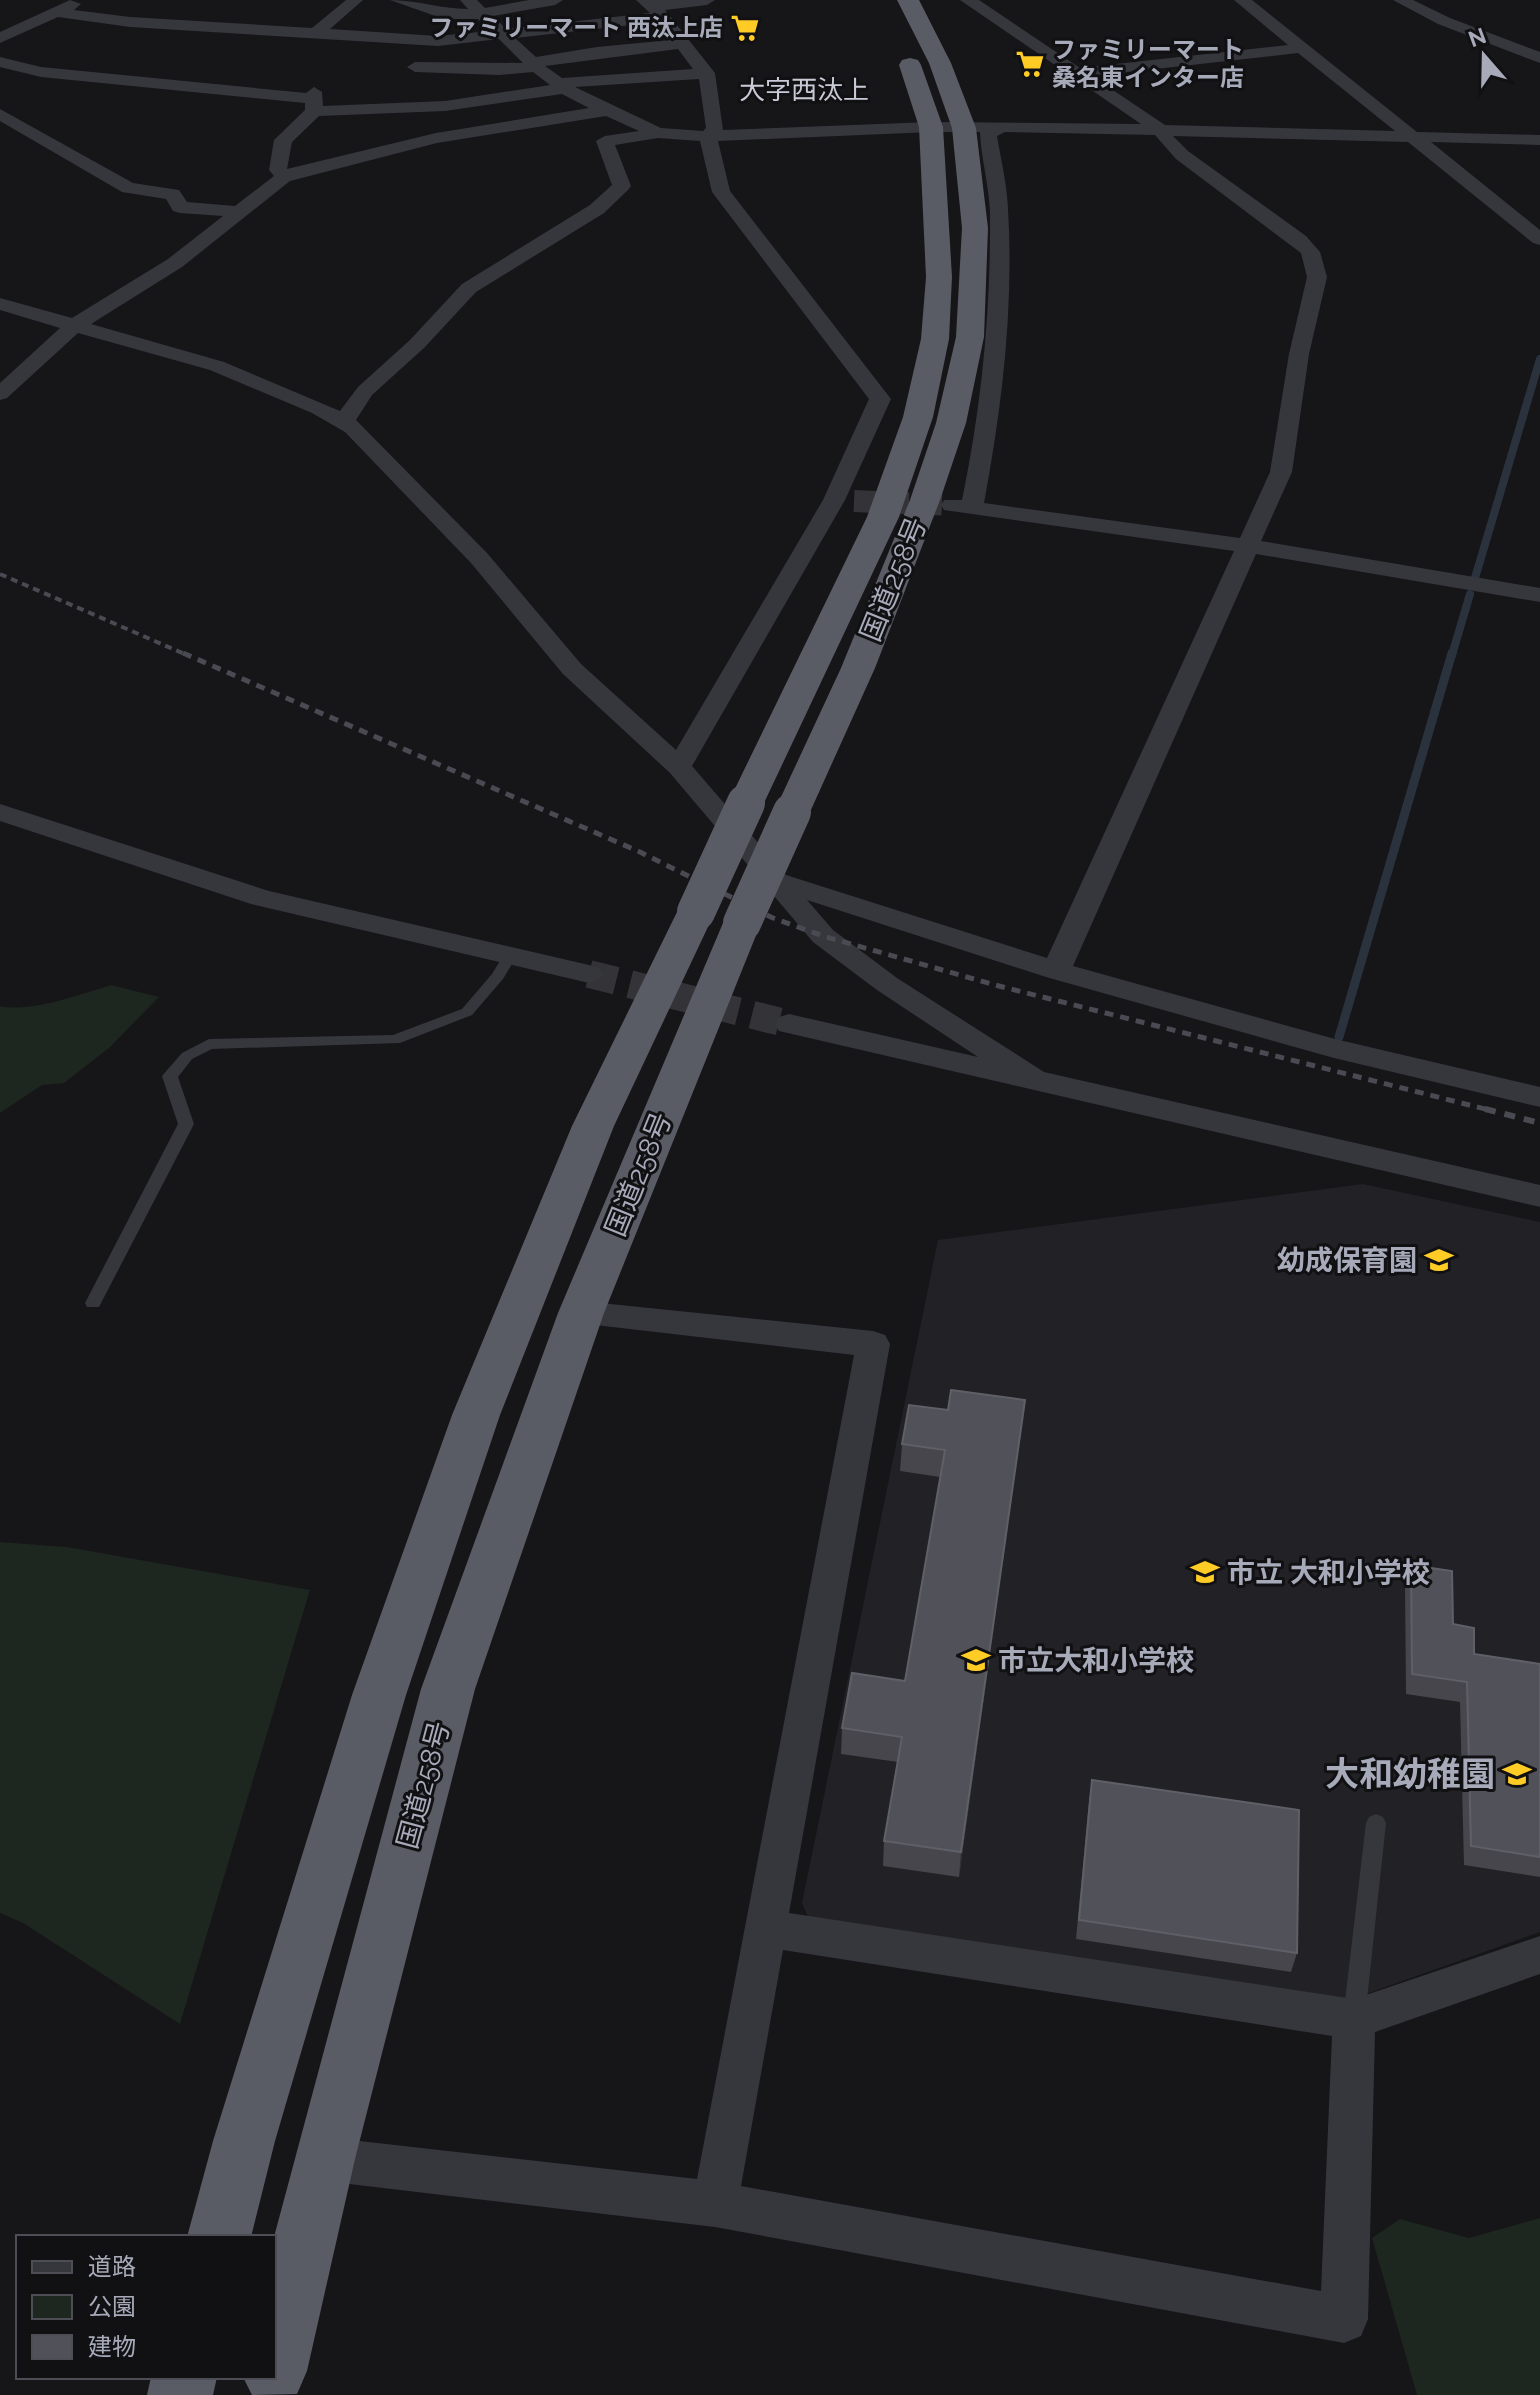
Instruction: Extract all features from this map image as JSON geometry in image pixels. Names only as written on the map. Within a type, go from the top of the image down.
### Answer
[{"type":"highway","name":"国道258号","points":[[276,2363],[324,2159],[448,1689],[719,918],[746,803],[883,517],[918,417],[935,339],[939,277],[931,127],[900,36],[883,0]]},
{"type":"highway","name":"国道258号","points":[[220,2235],[244,2141],[379,1695],[476,1415],[593,1126],[719,918],[792,812],[858,668],[925,500],[951,423],[971,322],[975,228],[964,128],[940,63],[908,0]]},
{"type":"street","points":[[0,38],[83,0]]},
{"type":"street","points":[[315,34],[355,0]]},
{"type":"street","points":[[398,0],[444,14],[474,7],[555,0]]},
{"type":"street","points":[[57,12],[130,22],[438,41],[502,36],[707,0]]},
{"type":"street","points":[[968,0],[1164,132]]},
{"type":"street","points":[[1242,0],[1540,239]]},
{"type":"street","points":[[1401,0],[1444,21],[1540,58]]},
{"type":"street","points":[[474,7],[534,65],[562,85],[605,111],[658,133]]},
{"type":"street","points":[[654,8],[689,57],[707,73],[709,104],[715,129],[708,136]]},
{"type":"street","points":[[394,95],[438,41]]},
{"type":"street","points":[[415,67],[499,70],[597,52],[682,44]]},
{"type":"street","points":[[1077,73],[1303,48]]},
{"type":"street","points":[[0,62],[41,72],[314,99],[394,95],[445,106],[562,85],[707,73]]},
{"type":"street","points":[[284,177],[278,170],[283,140],[314,99]]},
{"type":"street","points":[[0,394],[75,325],[175,263],[284,177],[436,138],[605,111]]},
{"type":"street","points":[[0,114],[128,188],[173,194],[180,207],[237,212]]},
{"type":"street","points":[[343,422],[365,391],[417,344],[469,288],[597,209],[622,186],[605,141],[658,133],[708,136],[931,127],[1540,140]]},
{"type":"street","points":[[1003,127],[988,133],[999,208],[997,326],[989,420],[962,506],[1248,546],[1540,595]]},
{"type":"street","points":[[1056,971],[1281,472],[1299,354],[1317,277],[1316,265],[1299,240],[1182,155],[1164,138],[1164,132]]},
{"type":"street","points":[[679,767],[844,501],[880,399],[721,192],[708,136]]},
{"type":"street","points":[[0,304],[217,366],[320,408],[353,427],[479,558],[572,669],[679,767],[823,936],[887,984],[1034,1080]]},
{"type":"street","points":[[0,812],[261,898],[589,974]]},
{"type":"street","points":[[776,881],[1056,971],[1334,1048],[1540,1097]]},
{"type":"street","points":[[789,1024],[1540,1196]]},
{"type":"street","points":[[581,1313],[873,1344],[715,2204]]},
{"type":"street","points":[[764,1928],[1354,2019],[1540,1955]]},
{"type":"street","points":[[324,2159],[715,2204],[1344,2319],[1354,2019]]},
{"type":"lane","points":[[93,1303],[186,1124],[170,1076],[187,1056],[209,1044],[395,1040],[467,1012],[498,976],[511,954]]},
{"type":"lane","points":[[1354,2019],[1376,1823]]},
{"type":"shaded area","name":"市立 大和小学校","points":[[1363,1184],[1540,1222],[1540,1932],[1352,1999],[809,1919],[802,1903],[938,1240]]},
{"type":"green space","points":[[111,985],[159,997],[109,1048],[64,1083],[42,1085],[0,1113],[0,1006],[41,1005]]},
{"type":"green space","points":[[0,1542],[67,1547],[310,1590],[180,2024],[23,1923],[0,1913]]},
{"type":"green space","points":[[1540,2218],[1540,2395],[1417,2395],[1372,2238],[1400,2219],[1469,2238]]},
{"type":"building","points":[[951,1390],[1025,1400],[961,1852],[884,1841],[902,1737],[842,1728],[852,1673],[905,1681],[945,1450],[902,1444],[909,1405],[948,1410]]},
{"type":"building","points":[[1411,1565],[1452,1571],[1453,1624],[1474,1628],[1474,1654],[1540,1664],[1540,1857],[1471,1846],[1467,1682],[1412,1674]]},
{"type":"building","points":[[1092,1780],[1299,1810],[1297,1953],[1079,1920]]},
{"type":"waterway","points":[[1475,578],[1540,359]]},
{"type":"waterway","points":[[1452,655],[1470,594]]},
{"type":"waterway","points":[[1339,1037],[1452,653]]},
{"type":"tunnel","points":[[854,501],[952,505]]},
{"type":"tunnel","points":[[589,974],[789,1024]]},
{"type":"railway","points":[[0,574],[187,655]]},
{"type":"railway","points":[[183,653],[640,852],[773,918],[823,936],[995,985],[1493,1111]]},
{"type":"railway","points":[[1485,1109],[1540,1123]]},
{"type":"place","name":"ファミリーマート 西汰上店","points":[[745,28]]},
{"type":"place","name":"ファミリーマート 桑名東インター店","points":[[1030,64]]},
{"type":"place","name":"幼成保育園","points":[[1439,1260]]},
{"type":"place","name":"市立 大和小学校","points":[[1205,1572]]},
{"type":"place","name":"市立大和小学校","points":[[976,1660]]},
{"type":"place","name":"大和幼稚園","points":[[1517,1774]]},
{"type":"district","name":"大字西汰上","points":[[804,90]]}]
